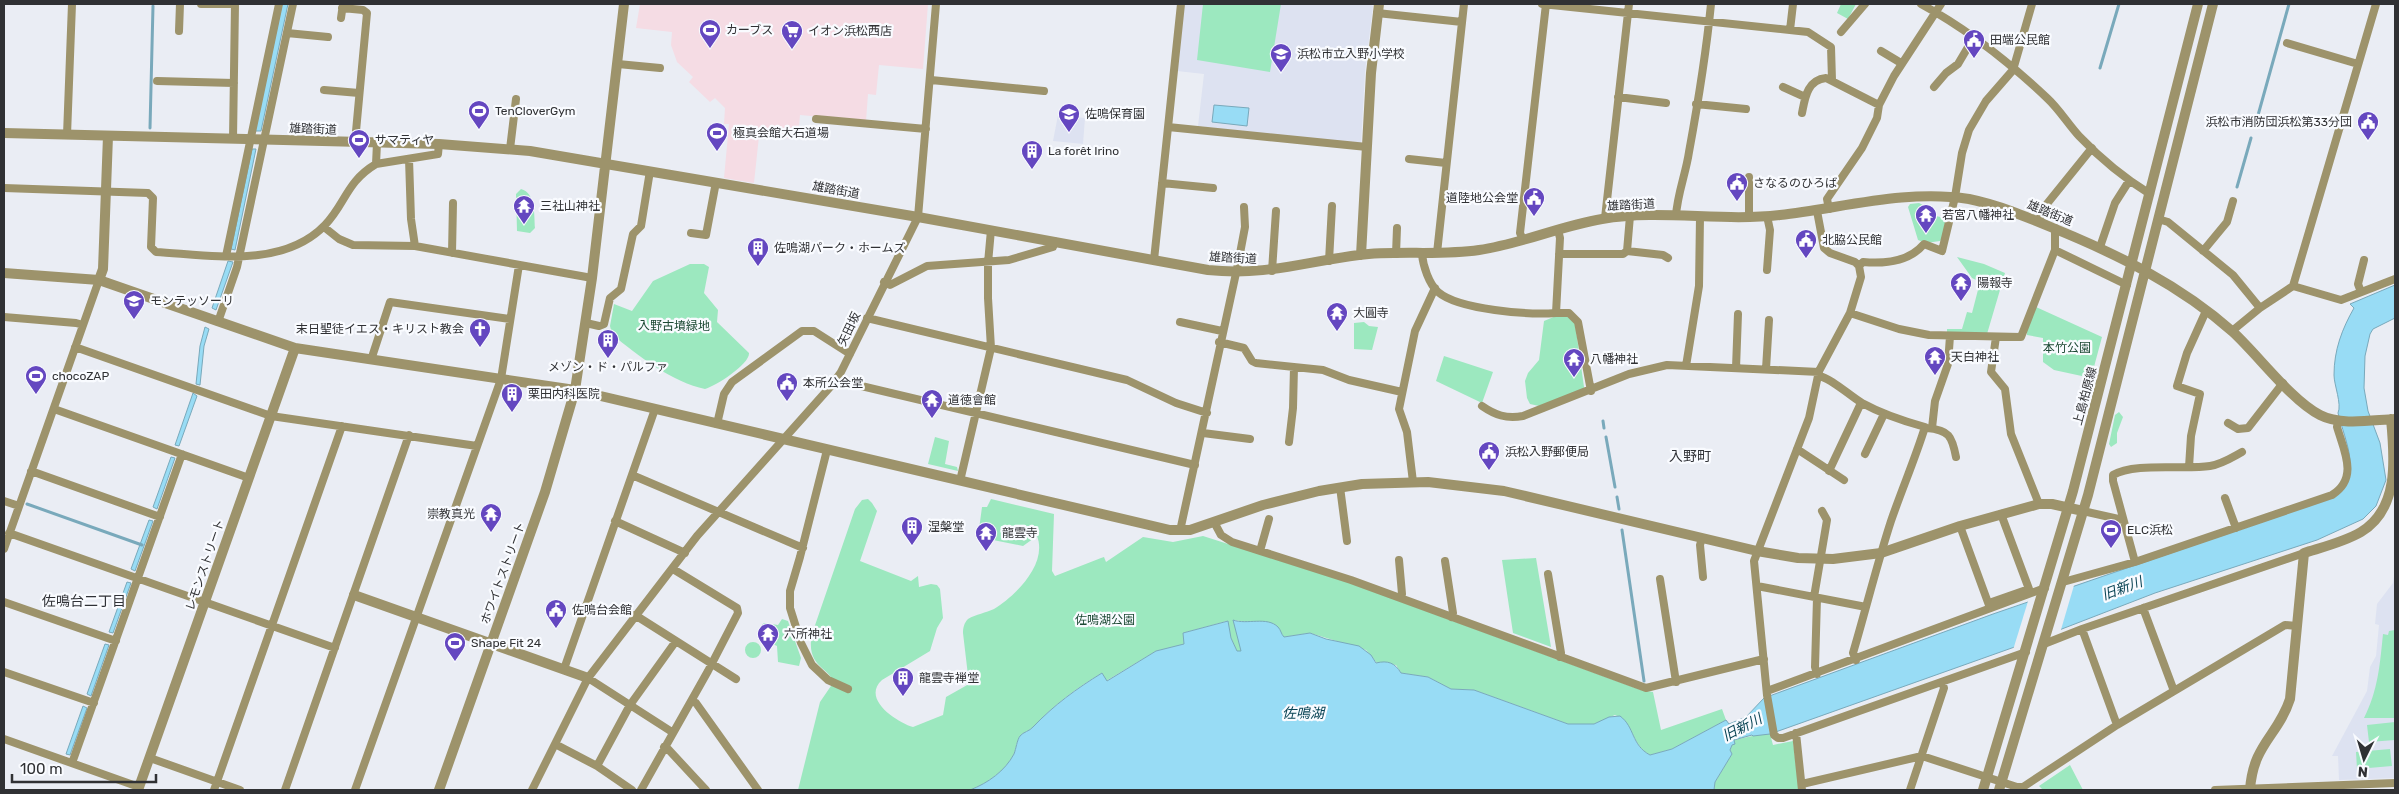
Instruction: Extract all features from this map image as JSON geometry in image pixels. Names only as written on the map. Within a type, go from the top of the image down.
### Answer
[{"type":"street","points":[[66,135],[72,4]]},
{"type":"street","points":[[179,31],[180,4]]},
{"type":"street","points":[[201,4],[235,4],[233,139]]},
{"type":"street","points":[[226,256],[278,4]]},
{"type":"street","points":[[218,322],[239,257],[293,4]]},
{"type":"street","name":"ホワイトストリート","points":[[439,790],[548,484],[575,390],[607,164],[624,4]]},
{"type":"street","points":[[918,217],[936,4]]},
{"type":"street","points":[[1154,260],[1181,4]]},
{"type":"street","points":[[1437,253],[1464,4]]},
{"type":"street","points":[[1523,240],[1520,233],[1544,4],[1808,32],[1831,47],[1832,80]]},
{"type":"street","points":[[1605,218],[1629,4]]},
{"type":"street","points":[[1676,216],[1696,104],[1704,74],[1712,4]]},
{"type":"street","points":[[1790,30],[1794,4]]},
{"type":"street","points":[[1841,32],[1865,4]]},
{"type":"street","points":[[1921,4],[1996,53],[2048,99],[2092,148],[2129,181],[2150,194]]},
{"type":"street","points":[[1829,209],[1827,199],[1862,148],[1877,118],[1880,105],[1901,63],[1941,4]]},
{"type":"street","points":[[1859,266],[1863,262],[1890,262],[1910,257],[1924,244],[1942,250],[1955,197],[1962,153],[1974,120],[1986,101],[2013,70],[2032,4]]},
{"type":"street","name":"上島柏原線","points":[[1983,790],[2068,508],[2133,263],[2198,4]]},
{"type":"street","points":[[2001,786],[2083,511],[2213,4]]},
{"type":"street","points":[[2232,331],[2260,308],[2293,286],[2376,4]]},
{"type":"street","points":[[341,18],[342,6],[363,10],[368,13],[354,142]]},
{"type":"street","points":[[1361,255],[1372,65],[1378,9],[1462,22]]},
{"type":"street","points":[[287,33],[328,37]]},
{"type":"street","points":[[1934,87],[1946,73],[1958,64],[1974,37]]},
{"type":"street","points":[[2286,43],[2358,64]]},
{"type":"street","points":[[1881,51],[1901,63]]},
{"type":"street","points":[[618,64],[660,68]]},
{"type":"street","points":[[1802,113],[1806,97],[1814,82],[1819,78],[1832,80],[1880,105]]},
{"type":"street","points":[[931,80],[1044,91]]},
{"type":"street","points":[[157,81],[234,83]]},
{"type":"street","points":[[1783,87],[1806,97]]},
{"type":"street","points":[[324,90],[359,93]]},
{"type":"street","points":[[1618,97],[1666,103]]},
{"type":"street","points":[[510,149],[516,99]]},
{"type":"street","points":[[1696,104],[1746,109]]},
{"type":"street","points":[[816,119],[926,129]]},
{"type":"street","points":[[1168,127],[1367,147]]},
{"type":"street","name":"雄踏街道","points":[[4,133],[439,144],[510,149],[918,217],[1208,270],[1236,272],[1272,271],[1361,255],[1422,254],[1481,250],[1605,218],[1630,216],[1767,216],[1817,211],[1901,198],[1955,197],[1997,206],[2038,221],[2133,263],[2206,311],[2232,331],[2313,412],[2338,421],[2393,419]]},
{"type":"street","points":[[4,549],[103,268],[108,136]]},
{"type":"street","points":[[376,164],[377,143]]},
{"type":"street","points":[[4,188],[148,193],[153,198],[151,247],[156,252],[239,257],[286,248],[308,238],[324,226],[353,183],[376,164],[438,154],[439,144]]},
{"type":"street","points":[[2038,221],[2046,205],[2092,148]]},
{"type":"street","points":[[409,159],[411,219],[415,246]]},
{"type":"street","points":[[1409,159],[1446,163]]},
{"type":"street","points":[[586,323],[600,326],[604,324],[610,298],[621,289],[633,234],[641,226],[650,171]]},
{"type":"street","points":[[1749,177],[1749,217]]},
{"type":"street","points":[[2100,247],[2115,203],[2129,181]]},
{"type":"street","points":[[691,233],[706,236],[716,182]]},
{"type":"street","points":[[1162,183],[1213,188]]},
{"type":"street","points":[[2203,251],[2227,222],[2233,201]]},
{"type":"street","points":[[452,253],[453,203]]},
{"type":"street","points":[[1330,260],[1332,206]]},
{"type":"street","points":[[1180,531],[1196,465],[1222,331],[1245,227],[1244,207]]},
{"type":"street","points":[[1272,271],[1276,211]]},
{"type":"street","points":[[1817,211],[1823,245],[1826,251],[1855,262],[1861,271],[1859,288],[1850,313],[1819,374],[1809,418],[1754,561],[1767,693],[1773,733],[1776,737],[1781,738],[1796,733],[1942,682],[2027,648]]},
{"type":"street","points":[[1627,251],[1630,216]]},
{"type":"street","points":[[1767,216],[1770,230],[1768,270]]},
{"type":"street","name":"矢田坂","points":[[532,790],[588,678],[635,615],[718,512],[836,380],[918,217]]},
{"type":"street","points":[[1686,366],[1699,286],[1700,217]]},
{"type":"street","points":[[2158,219],[2168,222],[2233,275],[2260,308]]},
{"type":"street","points":[[324,226],[338,239],[353,245],[415,246],[592,278]]},
{"type":"street","points":[[1396,254],[1397,228]]},
{"type":"street","points":[[1850,313],[1909,331],[1950,336],[2021,337],[2055,250],[2055,228]]},
{"type":"street","points":[[960,481],[991,348],[988,263],[992,230]]},
{"type":"street","points":[[1556,313],[1560,238],[1558,230]]},
{"type":"street","points":[[884,282],[890,285],[927,266],[988,263],[1037,253],[1053,247],[1054,241]]},
{"type":"street","points":[[2055,250],[2127,286]]},
{"type":"street","points":[[1559,254],[1623,254],[1627,251],[1663,255],[1668,258]]},
{"type":"street","points":[[1422,254],[1422,262],[1435,288],[1449,298],[1490,309],[1532,315],[1569,313],[1575,316],[1578,322],[1590,391]]},
{"type":"street","points":[[2361,292],[2358,284],[2364,260]]},
{"type":"street","points":[[355,790],[500,379],[519,265]]},
{"type":"street","points":[[4,273],[99,280],[295,348],[575,390],[1161,529],[1180,531],[1214,522],[1277,500],[1340,487],[1412,482],[1492,489],[1758,551],[1821,559],[1846,559],[1882,554],[1960,526],[2038,504],[2068,508],[2123,520]]},
{"type":"street","points":[[2293,286],[2341,300],[2395,279]]},
{"type":"street","points":[[1412,482],[1407,432],[1400,415],[1402,392],[1408,374],[1415,330],[1435,288]]},
{"type":"street","points":[[371,360],[390,302],[510,319]]},
{"type":"street","points":[[2189,467],[2191,436],[2200,394],[2177,386],[2187,352],[2206,311]]},
{"type":"street","points":[[1736,368],[1738,314]]},
{"type":"street","points":[[4,317],[76,323],[83,326]]},
{"type":"street","points":[[867,318],[1127,380],[1176,403],[1207,413]]},
{"type":"street","points":[[1766,369],[1769,320]]},
{"type":"street","points":[[1180,322],[1222,331]]},
{"type":"street","points":[[717,424],[724,394],[732,382],[802,330],[814,331],[850,354]]},
{"type":"street","points":[[1856,660],[1854,653],[1892,519],[1928,428],[1949,359],[1950,336]]},
{"type":"street","points":[[1996,337],[1991,372],[2005,390],[2010,434],[2038,504]]},
{"type":"street","points":[[1220,342],[1244,348],[1252,361],[1256,363],[1323,370],[1349,380],[1402,392]]},
{"type":"street","points":[[75,347],[271,416],[477,446]]},
{"type":"street","name":"レモンストリート","points":[[139,789],[295,348]]},
{"type":"street","points":[[1482,406],[1498,416],[1515,418],[1590,391],[1629,374],[1667,365],[1766,369],[1819,374],[1861,402],[1884,414],[1928,428],[1942,430],[1949,435],[1956,457]]},
{"type":"street","points":[[1289,442],[1293,408],[1294,367]]},
{"type":"street","points":[[836,380],[1196,465]]},
{"type":"street","points":[[2228,423],[2238,429],[2248,428],[2284,383]]},
{"type":"street","points":[[1829,471],[1861,402]]},
{"type":"street","points":[[54,409],[249,478]]},
{"type":"street","points":[[564,669],[654,409]]},
{"type":"street","points":[[1865,454],[1884,414]]},
{"type":"street","points":[[2045,641],[2362,532],[2383,514],[2390,502],[2395,482],[2393,419]]},
{"type":"street","points":[[2062,584],[2135,562],[2326,498],[2343,487],[2349,472],[2337,427],[2338,421]]},
{"type":"street","points":[[214,790],[342,426]]},
{"type":"street","points":[[1202,433],[1250,439]]},
{"type":"street","points":[[285,790],[409,435]]},
{"type":"street","points":[[1796,449],[1844,480]]},
{"type":"street","points":[[827,450],[803,548],[790,591],[792,616],[801,643],[812,665],[828,680],[848,688]]},
{"type":"street","points":[[2135,562],[2113,475],[2118,472],[2150,468],[2218,464],[2242,452]]},
{"type":"street","points":[[72,764],[182,454]]},
{"type":"street","points":[[31,471],[160,517]]},
{"type":"street","points":[[632,475],[803,548]]},
{"type":"street","points":[[1340,487],[1347,541]]},
{"type":"street","points":[[2225,498],[2236,528]]},
{"type":"street","points":[[4,500],[19,506]]},
{"type":"street","points":[[1818,674],[1815,667],[1816,597],[1827,520],[1822,511]]},
{"type":"street","points":[[1767,693],[1856,660],[2029,589],[2001,514]]},
{"type":"street","points":[[1260,551],[1269,519]]},
{"type":"street","points":[[615,521],[685,553]]},
{"type":"street","points":[[1214,522],[1226,539],[1401,598],[1646,688],[1764,659]]},
{"type":"street","points":[[1960,526],[1990,606]]},
{"type":"street","points":[[10,533],[335,648]]},
{"type":"street","points":[[1702,538],[1700,546],[1703,577]]},
{"type":"street","points":[[2250,790],[2251,772],[2257,756],[2284,714],[2290,699],[2304,553]]},
{"type":"street","points":[[1399,560],[1401,598]]},
{"type":"street","points":[[1445,562],[1453,613],[1451,617]]},
{"type":"street","points":[[641,790],[712,664],[738,613],[737,608],[673,569]]},
{"type":"street","points":[[1548,574],[1561,652],[1560,657]]},
{"type":"street","points":[[1660,579],[1676,682]]},
{"type":"street","points":[[1757,586],[1866,607]]},
{"type":"street","points":[[1990,606],[2044,590]]},
{"type":"street","points":[[354,595],[588,678],[672,732]]},
{"type":"street","points":[[4,602],[116,641]]},
{"type":"street","points":[[2143,608],[2174,691]]},
{"type":"street","points":[[635,615],[736,679]]},
{"type":"street","points":[[1796,733],[1802,787],[1922,756],[1988,778],[2001,786],[2023,786],[2117,725],[2285,625],[2297,626]]},
{"type":"street","points":[[2082,629],[2117,725]]},
{"type":"street","points":[[597,766],[630,705],[676,641]]},
{"type":"street","points":[[4,672],[94,704]]},
{"type":"street","points":[[1910,790],[1944,688],[1942,682]]},
{"type":"street","points":[[691,701],[696,703],[758,790]]},
{"type":"street","points":[[4,739],[139,789]]},
{"type":"street","points":[[555,744],[597,766],[632,790]]},
{"type":"street","points":[[664,747],[706,790]]},
{"type":"street","points":[[150,758],[240,790]]},
{"type":"street","points":[[2215,790],[2346,788],[2395,783]]},
{"type":"shaded area","points":[[640,4],[928,4],[923,69],[879,65],[876,95],[868,94],[866,121],[800,115],[798,139],[759,136],[754,183],[724,178],[729,124],[724,124],[725,108],[715,98],[710,102],[689,82],[693,77],[677,62],[671,45],[672,32],[636,28]]},
{"type":"shaded area","name":"浜松市立入野小学校","points":[[1184,4],[1369,4],[1373,6],[1365,72],[1361,144],[1198,126],[1204,74],[1177,71]]},
{"type":"shaded area","name":"佐鳴保育園","points":[[1058,115],[1085,118],[1083,144],[1053,141]]},
{"type":"shaded area","points":[[2395,570],[2395,778],[2339,780],[2338,756],[2332,756],[2367,691],[2370,667],[2376,656],[2379,625],[2375,624],[2377,604],[2393,583]]},
{"type":"green space","points":[[1203,4],[1281,4],[1270,72],[1197,60]]},
{"type":"green space","points":[[1841,4],[1856,4],[1848,19],[1837,13]]},
{"type":"green space","points":[[521,189],[526,191],[532,200],[535,228],[530,233],[517,231],[516,194]]},
{"type":"green space","points":[[1919,203],[1925,206],[1930,215],[1946,218],[1940,241],[1926,243],[1918,240],[1908,207],[1910,204]]},
{"type":"green space","points":[[1957,257],[1984,264],[2005,273],[1987,334],[1947,333],[1947,329],[1962,329],[1967,312],[1972,313],[1980,282],[1972,278]]},
{"type":"green space","name":"入野古墳緑地","points":[[690,264],[704,264],[709,267],[704,293],[718,310],[717,322],[749,353],[748,358],[738,368],[724,379],[705,389],[681,381],[656,367],[632,351],[612,334],[610,326],[614,304],[632,311],[653,281]]},
{"type":"green space","name":"本竹公園","points":[[2036,307],[2102,337],[2091,378],[2054,370],[2043,362],[2043,338],[2027,335],[2027,330]]},
{"type":"green space","points":[[1568,315],[1575,323],[1583,391],[1539,406],[1530,404],[1527,398],[1525,381],[1528,373],[1539,360],[1544,321],[1556,316]]},
{"type":"green space","points":[[1364,322],[1369,326],[1378,327],[1372,350],[1354,349],[1354,323]]},
{"type":"green space","points":[[1444,356],[1493,372],[1482,403],[1436,381]]},
{"type":"green space","points":[[2119,412],[2123,417],[2117,433],[2117,443],[2111,447],[2109,444],[2115,415]]},
{"type":"green space","points":[[935,437],[949,441],[945,464],[957,467],[958,471],[928,464]]},
{"type":"green space","name":"佐鳴湖公園","points":[[868,499],[877,511],[860,561],[911,581],[918,576],[919,587],[931,584],[937,585],[940,589],[943,618],[937,628],[930,651],[882,680],[877,687],[876,695],[878,702],[884,709],[898,720],[913,727],[943,715],[946,697],[969,684],[963,633],[968,619],[994,609],[1011,596],[1028,578],[1038,557],[1037,536],[1023,546],[978,537],[982,507],[987,507],[991,499],[1054,514],[1052,571],[1055,576],[1104,557],[1106,562],[1143,537],[1173,542],[1203,536],[1350,583],[1641,690],[1653,692],[1661,730],[1722,709],[1726,720],[1672,749],[1650,755],[1639,746],[1626,723],[1615,715],[1594,724],[1568,724],[1474,690],[1451,689],[1428,677],[1401,673],[1396,665],[1377,663],[1366,650],[1310,633],[1284,637],[1252,623],[1234,620],[1242,651],[1237,651],[1231,638],[1227,621],[1183,633],[1185,644],[1156,651],[1106,681],[1102,673],[1065,698],[1032,728],[1021,735],[1014,754],[1006,766],[983,784],[970,790],[798,790],[820,702],[833,683],[832,678],[815,660],[812,654],[812,634],[855,509],[862,500]]},
{"type":"green space","points":[[1536,558],[1551,647],[1513,633],[1502,560]]},
{"type":"green space","points":[[782,619],[788,621],[801,658],[799,666],[778,662],[777,646],[767,641],[764,636],[762,625],[764,623],[778,625]]},
{"type":"green space","points":[[2395,630],[2395,718],[2364,718],[2375,687],[2383,634],[2388,635],[2389,631]]},
{"type":"green space","points":[[750,642],[756,642],[761,647],[759,656],[750,658],[745,653],[745,647]]},
{"type":"green space","points":[[2395,722],[2395,740],[2369,742],[2367,725]]},
{"type":"green space","points":[[1766,733],[1770,734],[1773,745],[1793,741],[1799,790],[1714,790],[1715,782],[1732,754],[1730,750],[1734,740]]},
{"type":"green space","points":[[2390,749],[2392,766],[2357,769],[2356,752]]},
{"type":"green space","points":[[2070,765],[2083,790],[2043,790],[2039,786]]},
{"type":"water","points":[[282,4],[288,4],[261,131],[255,131]]},
{"type":"water","points":[[1214,105],[1249,108],[1247,126],[1212,122]]},
{"type":"water","points":[[252,149],[256,149],[235,250],[231,249]]},
{"type":"water","points":[[228,261],[233,262],[216,310],[212,308]]},
{"type":"water","name":"佐鳴湖","points":[[2395,285],[2395,318],[2373,329],[2365,356],[2364,388],[2368,411],[2380,443],[2386,480],[2376,506],[2363,519],[2317,540],[2155,593],[2023,644],[1770,734],[1752,735],[1734,740],[1735,744],[1732,745],[1730,750],[1732,754],[1715,782],[1714,790],[970,790],[989,780],[1006,766],[1014,754],[1021,735],[1032,728],[1066,698],[1102,673],[1107,681],[1156,651],[1184,644],[1183,633],[1228,621],[1231,638],[1237,651],[1241,651],[1233,620],[1268,622],[1278,627],[1284,637],[1310,633],[1326,639],[1359,646],[1371,655],[1376,663],[1391,663],[1401,673],[1428,677],[1451,689],[1474,690],[1568,724],[1594,724],[1609,717],[1620,716],[1625,720],[1639,746],[1650,755],[1672,749],[1726,720],[1729,724],[1746,717],[1764,698],[1993,614],[2334,497],[2343,489],[2348,480],[2350,469],[2348,447],[2338,413],[2339,405],[2334,379],[2334,366],[2340,340],[2354,308],[2350,304]]},
{"type":"water","points":[[205,327],[209,329],[204,346],[200,385],[196,384],[200,346]]},
{"type":"water","points":[[193,393],[197,396],[179,446],[175,445]]},
{"type":"water","points":[[171,457],[175,458],[157,509],[153,507]]},
{"type":"water","points":[[149,520],[153,521],[135,571],[131,569]]},
{"type":"water","points":[[127,582],[131,583],[113,633],[109,632]]},
{"type":"water","points":[[105,644],[109,645],[91,696],[87,694]]},
{"type":"water","points":[[83,706],[87,708],[70,755],[66,754]]},
{"type":"pier","points":[[2075,582],[2060,633],[2013,650],[2029,598]]},
{"type":"waterway","points":[[2100,68],[2119,4]]},
{"type":"waterway","points":[[2255,126],[2289,4]]},
{"type":"waterway","points":[[150,128],[153,6]]},
{"type":"waterway","points":[[2237,187],[2251,138]]},
{"type":"waterway","points":[[1603,421],[1604,428]]},
{"type":"waterway","points":[[1606,437],[1615,487]]},
{"type":"waterway","points":[[1617,497],[1619,509]]},
{"type":"waterway","points":[[27,504],[142,545]]},
{"type":"waterway","points":[[1622,530],[1644,681]]},
{"type":"place","name":"カーブス","points":[[710,49]]},
{"type":"place","name":"イオン浜松西店","points":[[792,50]]},
{"type":"place","name":"田端公民館","points":[[1974,59]]},
{"type":"place","name":"浜松市立入野小学校","points":[[1281,73]]},
{"type":"place","name":"TenCloverGym","points":[[479,130]]},
{"type":"place","name":"佐鳴保育園","points":[[1069,133]]},
{"type":"place","name":"浜松市消防団浜松第33分団","points":[[2368,141]]},
{"type":"place","name":"極真会館大石道場","points":[[717,152]]},
{"type":"place","name":"サマティヤ","points":[[359,159]]},
{"type":"place","name":"La forêt Irino","points":[[1032,170]]},
{"type":"place","name":"さなるのひろば","points":[[1737,202]]},
{"type":"place","name":"道陸地公会堂","points":[[1534,217]]},
{"type":"place","name":"三社山神社","points":[[524,225]]},
{"type":"place","name":"若宮八幡神社","points":[[1926,234]]},
{"type":"place","name":"北脇公民館","points":[[1806,259]]},
{"type":"place","name":"佐鳴湖パーク・ホームズ","points":[[758,267]]},
{"type":"place","name":"陽報寺","points":[[1961,302]]},
{"type":"place","name":"モンテッソーリ","points":[[134,320]]},
{"type":"place","name":"大圓寺","points":[[1337,332]]},
{"type":"place","name":"末日聖徒イエス・キリスト教会","points":[[480,348]]},
{"type":"place","name":"メゾン・ド・パルファ","points":[[608,359]]},
{"type":"place","name":"天白神社","points":[[1935,376]]},
{"type":"place","name":"八幡神社","points":[[1574,378]]},
{"type":"place","name":"chocoZAP","points":[[36,395]]},
{"type":"place","name":"本所公会堂","points":[[787,402]]},
{"type":"place","name":"栗田内科医院","points":[[512,413]]},
{"type":"place","name":"道徳會館","points":[[932,419]]},
{"type":"place","name":"浜松入野郵便局","points":[[1489,471]]},
{"type":"place","name":"崇教真光","points":[[491,533]]},
{"type":"place","name":"涅槃堂","points":[[912,546]]},
{"type":"place","name":"ELC浜松","points":[[2111,549]]},
{"type":"place","name":"龍雲寺","points":[[986,552]]},
{"type":"place","name":"佐鳴台会館","points":[[556,629]]},
{"type":"place","name":"六所神社","points":[[768,653]]},
{"type":"place","name":"Shape Fit 24","points":[[455,662]]},
{"type":"place","name":"龍雲寺禅堂","points":[[903,697]]},
{"type":"district","name":"入野町","points":[[1690,456]]},
{"type":"district","name":"佐鳴台二丁目","points":[[84,601]]},
{"type":"water label","name":"旧新川","points":[[2122,588]]},
{"type":"water label","name":"旧新川","points":[[1742,727]]}]
